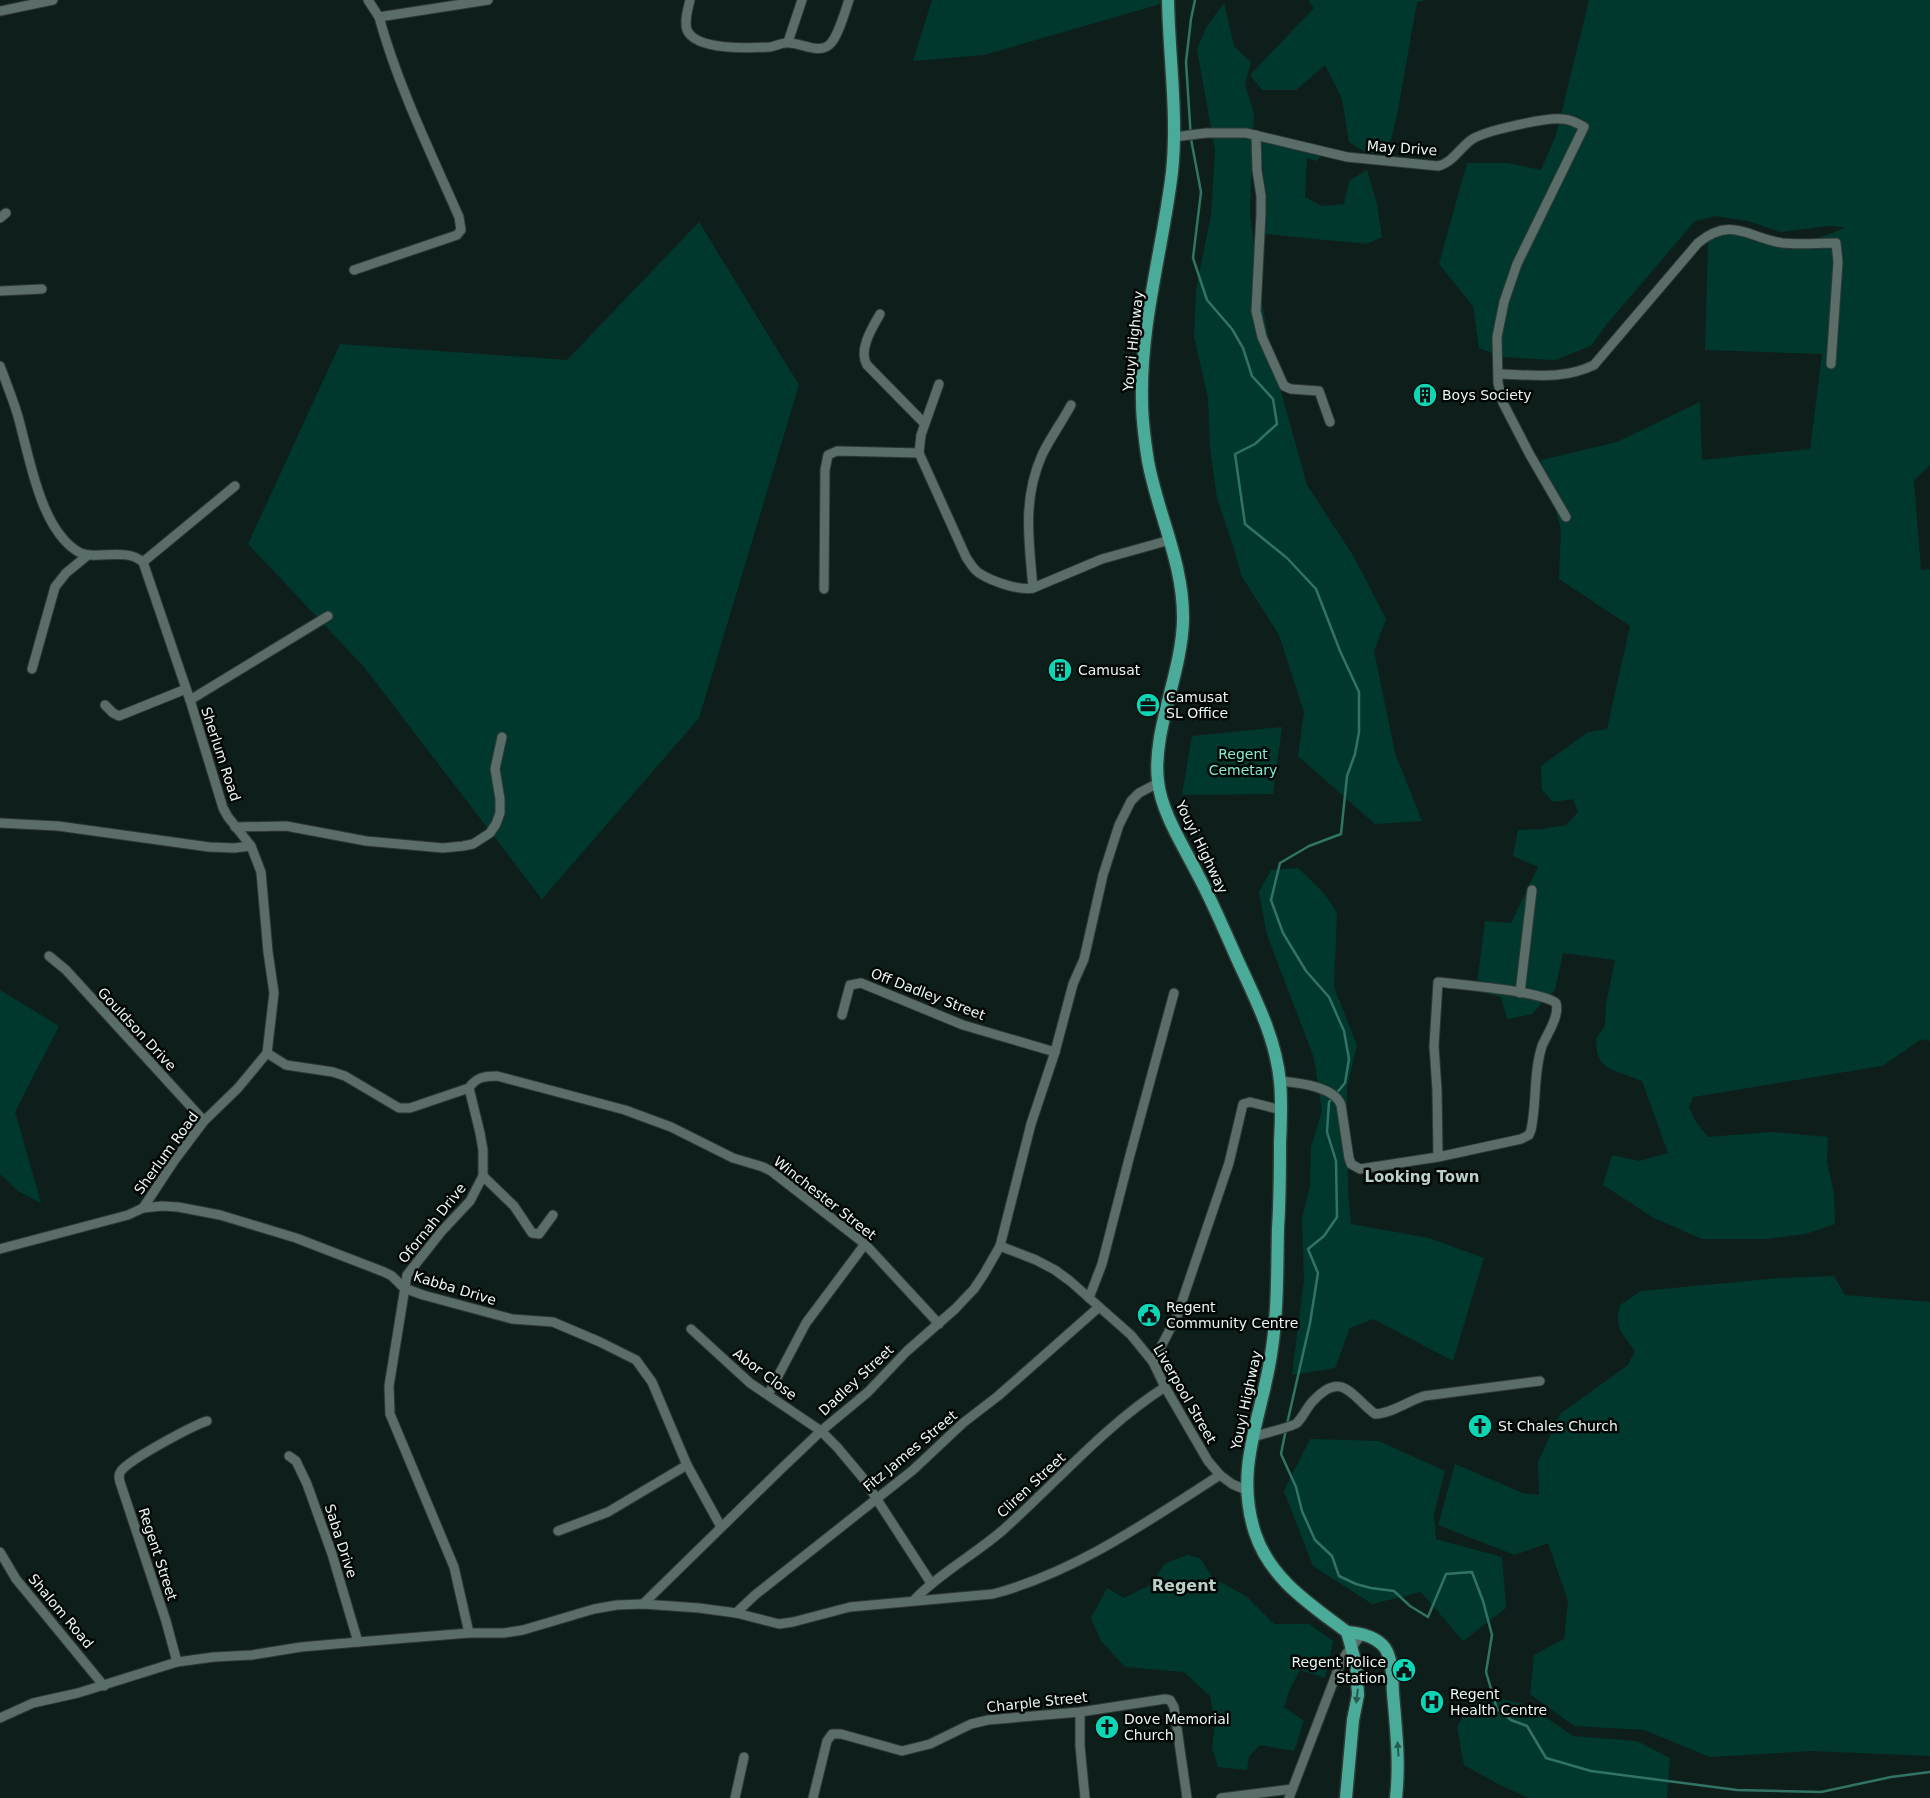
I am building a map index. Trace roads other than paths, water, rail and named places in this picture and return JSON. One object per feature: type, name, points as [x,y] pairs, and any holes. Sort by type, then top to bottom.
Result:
[{"type":"main road","name":"Youyi Highway","points":[[1168,0],[1180,136],[1171,176],[1146,336],[1142,402],[1148,462],[1178,568],[1182,593],[1183,620],[1181,645],[1158,756],[1158,783],[1167,814],[1206,891],[1261,1011],[1276,1057],[1280,1081],[1281,1110],[1275,1324],[1268,1374],[1246,1474],[1246,1490],[1255,1534],[1262,1552],[1274,1570],[1291,1589],[1347,1632]]},
{"type":"main road","points":[[1346,1798],[1352,1730],[1358,1695],[1358,1674],[1347,1632],[1371,1637],[1385,1648],[1390,1663],[1398,1753],[1396,1798]]},
{"type":"street","points":[[0,11],[53,0]]},
{"type":"street","points":[[354,270],[457,235],[461,230],[459,217],[405,94],[379,17],[368,0]]},
{"type":"street","points":[[379,17],[488,0]]},
{"type":"street","points":[[690,0],[686,19],[687,30],[694,38],[709,44],[726,48],[772,46],[788,42],[817,49],[828,47],[833,41],[850,0]]},
{"type":"street","points":[[788,42],[802,0]]},
{"type":"street","name":"May Drive","points":[[1180,136],[1206,133],[1246,133],[1347,157],[1438,166],[1451,160],[1472,139],[1499,130],[1556,119],[1570,120],[1584,127],[1530,236],[1508,287],[1500,316],[1498,337],[1499,374]]},
{"type":"street","points":[[1256,135],[1257,170],[1261,196],[1256,287],[1258,326],[1284,386],[1291,390],[1319,391],[1330,422]]},
{"type":"street","points":[[1566,517],[1530,455],[1503,403],[1499,388],[1499,374],[1564,375],[1580,372],[1594,364],[1698,243],[1710,234],[1723,230],[1741,231],[1779,242],[1799,245],[1836,243],[1838,262],[1831,364]]},
{"type":"street","points":[[0,291],[42,289]]},
{"type":"street","points":[[880,314],[864,351],[864,359],[867,365],[924,423]]},
{"type":"street","points":[[0,366],[16,412],[44,509],[69,546],[78,552],[88,555],[134,556],[143,562],[235,486]]},
{"type":"street","points":[[939,384],[920,435],[919,453],[966,557],[972,567],[980,574],[1018,589],[1033,588],[1102,559],[1170,540]]},
{"type":"street","points":[[1033,588],[1028,528],[1028,506],[1031,487],[1043,454],[1071,405]]},
{"type":"street","points":[[824,589],[826,470],[828,455],[838,451],[919,453]]},
{"type":"street","points":[[32,669],[55,587],[66,573],[88,555]]},
{"type":"street","name":"Sherlum Road","points":[[143,562],[224,808],[235,827],[251,846],[261,872],[268,952],[274,993],[267,1053],[238,1088],[204,1121],[143,1208]]},
{"type":"street","points":[[190,700],[328,616]]},
{"type":"street","points":[[105,705],[119,716],[186,689]]},
{"type":"street","points":[[235,827],[286,826],[366,841],[443,848],[473,844],[490,833],[500,813],[500,799],[495,769],[502,737]]},
{"type":"street","name":"Dadley Street","points":[[643,1604],[821,1431],[868,1392],[908,1350],[974,1289],[1000,1246],[1031,1124],[1055,1052],[1074,984],[1084,960],[1103,875],[1119,825],[1131,801],[1139,793],[1158,783]]},
{"type":"street","points":[[0,823],[58,826],[210,847],[234,848],[251,846]]},
{"type":"street","points":[[1520,993],[1532,890]]},
{"type":"street","name":"Gouldson Drive","points":[[49,956],[66,970],[204,1121]]},
{"type":"street","points":[[1280,1081],[1316,1087],[1337,1098],[1341,1105],[1349,1158],[1355,1168],[1372,1168],[1438,1157],[1520,1139],[1529,1135],[1533,1124],[1537,1067],[1542,1048],[1557,1012],[1556,1003],[1549,999],[1520,993],[1438,982],[1434,1046],[1438,1157]]},
{"type":"street","name":"Off Dadley Street","points":[[842,1015],[850,985],[861,983],[963,1025],[1055,1052]]},
{"type":"street","points":[[1090,1298],[1102,1264],[1174,993]]},
{"type":"street","points":[[267,1053],[286,1065],[332,1072],[345,1076],[399,1108],[410,1108],[469,1088]]},
{"type":"street","name":"Winchester Street","points":[[469,1088],[473,1082],[480,1078],[497,1076],[626,1110],[671,1127],[734,1158],[771,1171],[865,1244],[938,1324]]},
{"type":"street","name":"Ofornah Drive","points":[[469,1088],[480,1133],[483,1176],[470,1201],[410,1269],[404,1288],[389,1386],[390,1414],[454,1567],[469,1633]]},
{"type":"street","points":[[1153,1362],[1177,1316],[1230,1163],[1243,1104],[1250,1102],[1281,1110]]},
{"type":"street","points":[[483,1176],[514,1206],[532,1233],[539,1234],[553,1215]]},
{"type":"street","name":"Kabba Drive","points":[[0,1249],[119,1217],[143,1208],[178,1207],[220,1215],[296,1238],[384,1272],[392,1276],[404,1288],[439,1300],[519,1320],[553,1322],[636,1360],[652,1382],[687,1465],[722,1527]]},
{"type":"street","points":[[768,1394],[806,1323],[865,1244]]},
{"type":"street","name":"Liverpool Street","points":[[1000,1246],[1036,1260],[1054,1270],[1090,1298],[1131,1335],[1153,1362],[1165,1387],[1208,1461],[1220,1475],[1232,1484],[1246,1490]]},
{"type":"street","name":"Fitz James Street","points":[[736,1613],[755,1594],[875,1498],[914,1470],[963,1423],[998,1396],[1043,1354],[1100,1307]]},
{"type":"street","name":"Abor Close","points":[[691,1329],[731,1368],[821,1431],[851,1463],[931,1583]]},
{"type":"street","points":[[1253,1437],[1296,1424],[1322,1392],[1334,1386],[1343,1386],[1350,1390],[1375,1414],[1382,1414],[1424,1396],[1540,1382]]},
{"type":"street","name":"Cliren Street","points":[[914,1600],[931,1583],[994,1538],[1109,1429],[1165,1387]]},
{"type":"street","name":"Regent Street","points":[[177,1662],[166,1621],[119,1474],[133,1462],[188,1429],[207,1421]]},
{"type":"street","name":"Saba Drive","points":[[288,1456],[296,1460],[307,1484],[332,1554],[358,1642]]},
{"type":"street","points":[[558,1531],[608,1512],[687,1465]]},
{"type":"street","points":[[0,1718],[33,1702],[104,1686],[177,1662],[358,1642],[469,1633],[504,1634],[594,1609],[617,1605],[643,1604],[699,1608],[736,1613],[779,1624],[850,1607],[993,1594],[1072,1564],[1129,1533],[1220,1475]]},
{"type":"street","name":"Shalom Road","points":[[0,1552],[16,1579],[104,1686]]},
{"type":"street","points":[[1221,1798],[1291,1793],[1336,1675],[1352,1646],[1363,1634]]},
{"type":"street","name":"Charple Street","points":[[813,1798],[827,1741],[832,1734],[836,1733],[902,1751],[930,1744],[971,1724],[988,1720],[1080,1712],[1159,1699],[1170,1700],[1174,1707],[1187,1798]]},
{"type":"street","points":[[1080,1712],[1080,1746],[1086,1798]]},
{"type":"street","points":[[735,1798],[744,1757]]},
{"type":"waterway","points":[[1195,0],[1186,62],[1191,139],[1201,192],[1193,258],[1207,300],[1232,329],[1243,348],[1252,376],[1273,399],[1277,424],[1255,444],[1235,454],[1245,524],[1287,558],[1316,589],[1340,651],[1359,692],[1359,732],[1355,754],[1347,776],[1341,834],[1309,846],[1280,863],[1271,900],[1283,933],[1306,971],[1329,997],[1344,1031],[1349,1059],[1345,1083],[1329,1102],[1327,1132],[1336,1161],[1337,1217],[1324,1236],[1308,1249],[1318,1273],[1310,1323],[1287,1424]]},
{"type":"waterway","points":[[1286,1429],[1281,1454],[1296,1487],[1302,1511],[1315,1540],[1332,1556],[1339,1576],[1356,1584],[1394,1591],[1410,1606],[1428,1617],[1446,1574],[1472,1572],[1483,1601],[1492,1635],[1486,1672],[1497,1709],[1511,1720],[1527,1726],[1546,1758],[1591,1771],[1737,1790],[1821,1792],[1891,1777],[1930,1772]]},
{"type":"place","name":"Boys Society","points":[[1425,395]]},
{"type":"place","name":"Camusat","points":[[1060,670]]},
{"type":"place","name":"Camusat SL Office","points":[[1148,705]]},
{"type":"place","name":"Regent Community Centre","points":[[1149,1315]]},
{"type":"place","name":"St Chales Church","points":[[1480,1426]]},
{"type":"place","name":"Regent Police Station","points":[[1404,1670]]},
{"type":"place","name":"Regent Health Centre","points":[[1432,1702]]},
{"type":"place","name":"Dove Memorial Church","points":[[1107,1727]]},
{"type":"district","name":"Looking Town","points":[[1422,1177]]},
{"type":"district","name":"Regent","points":[[1184,1585]]},
{"type":"park label","name":"Regent Cemetary","points":[[1243,762]]}]
